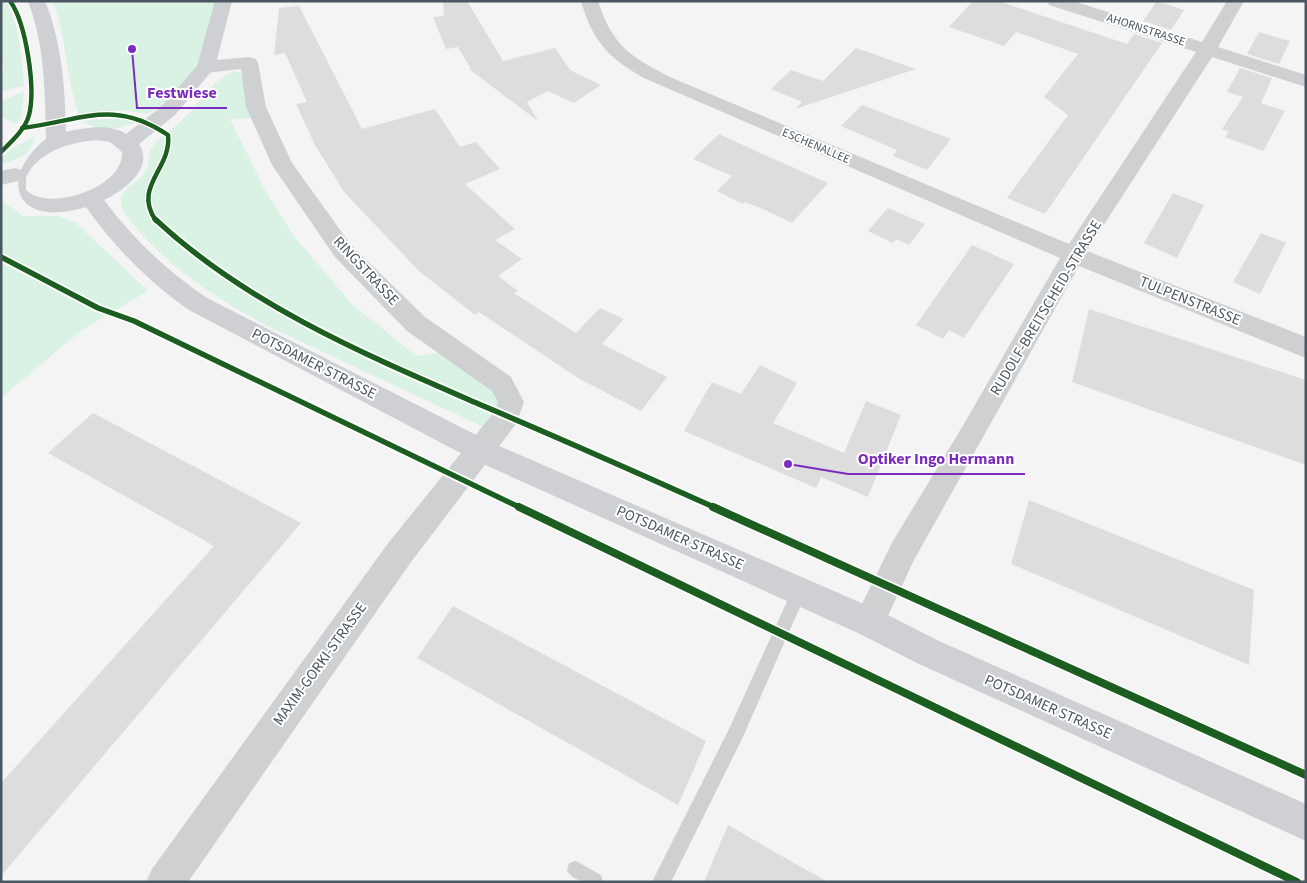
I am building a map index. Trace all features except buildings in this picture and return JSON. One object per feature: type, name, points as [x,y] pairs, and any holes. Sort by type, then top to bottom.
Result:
[{"type":"main road","points":[[36,1],[44,22],[50,49],[56,142]]},
{"type":"main road","points":[[128,142],[168,112],[206,67],[224,1]]},
{"type":"main road","points":[[97,134],[115,136],[128,142],[134,157],[129,170],[118,182],[90,198],[56,206],[27,202],[16,194],[8,176],[30,157],[56,142],[77,136],[97,134]]},
{"type":"main road","name":"POTSDAMER STRASSE","points":[[90,198],[103,216],[150,269],[173,288],[198,304],[480,450],[869,622],[928,652],[1306,823]]},
{"type":"street","name":"ESCHENALLEE","points":[[589,1],[597,27],[613,50],[637,67],[666,82],[1074,255]]},
{"type":"street","name":"AHORNSTRASSE","points":[[1055,1],[1306,81]]},
{"type":"street","name":"RUDOLF-BREITSCHEID-STRASSE","points":[[869,622],[884,584],[906,544],[970,437],[1074,255],[1208,50],[1236,1]]},
{"type":"street","name":"RINGSTRASSE","points":[[206,67],[249,63],[256,107],[282,165],[343,251],[416,324],[502,384],[511,402],[509,409],[506,416],[480,450]]},
{"type":"street","name":"TULPENSTRASSE","points":[[1074,255],[1306,348]]},
{"type":"street","name":"MAXIM-GORKI-STRASSE","points":[[165,882],[400,552],[480,450]]},
{"type":"lane","points":[[661,882],[736,733],[799,591]]},
{"type":"lane","points":[[576,870],[594,882]]},
{"type":"green space","points":[[1,1],[6,1],[15,21],[20,42],[24,86],[1,91],[1,72],[4,71],[1,49]]},
{"type":"green space","points":[[53,1],[217,1],[195,72],[162,106],[148,114],[122,110],[79,114],[71,86],[58,15]]},
{"type":"green space","points":[[233,71],[241,73],[245,79],[254,118],[230,119],[265,190],[293,235],[352,304],[417,356],[442,352],[497,390],[503,403],[489,425],[481,426],[245,314],[212,294],[182,272],[153,246],[127,216],[122,208],[122,195],[144,174],[153,145],[176,126],[217,82]]},
{"type":"green space","points":[[24,91],[21,118],[17,124],[1,117],[1,102]]},
{"type":"green space","points":[[118,118],[136,122],[123,127],[109,129],[89,125],[83,121]]},
{"type":"green space","points":[[34,137],[33,143],[23,156],[1,164],[1,158],[14,147]]},
{"type":"green space","points":[[1,200],[23,216],[58,216],[75,222],[148,291],[83,329],[1,398]]},
{"type":"cycle path","points":[[1,152],[24,125],[29,115],[30,106],[30,80],[21,24],[10,1]]},
{"type":"cycle path","points":[[22,128],[96,115],[114,114],[132,116],[150,123],[168,135],[169,143],[159,170],[147,192],[148,208],[155,220],[219,271],[283,311],[356,351],[612,461],[1306,775]]},
{"type":"cycle path","points":[[1,257],[98,308],[134,321],[1297,882]]},
{"type":"place","name":"Festwiese","points":[[132,49]]},
{"type":"place","name":"Optiker Ingo Hermann","points":[[788,464]]}]
